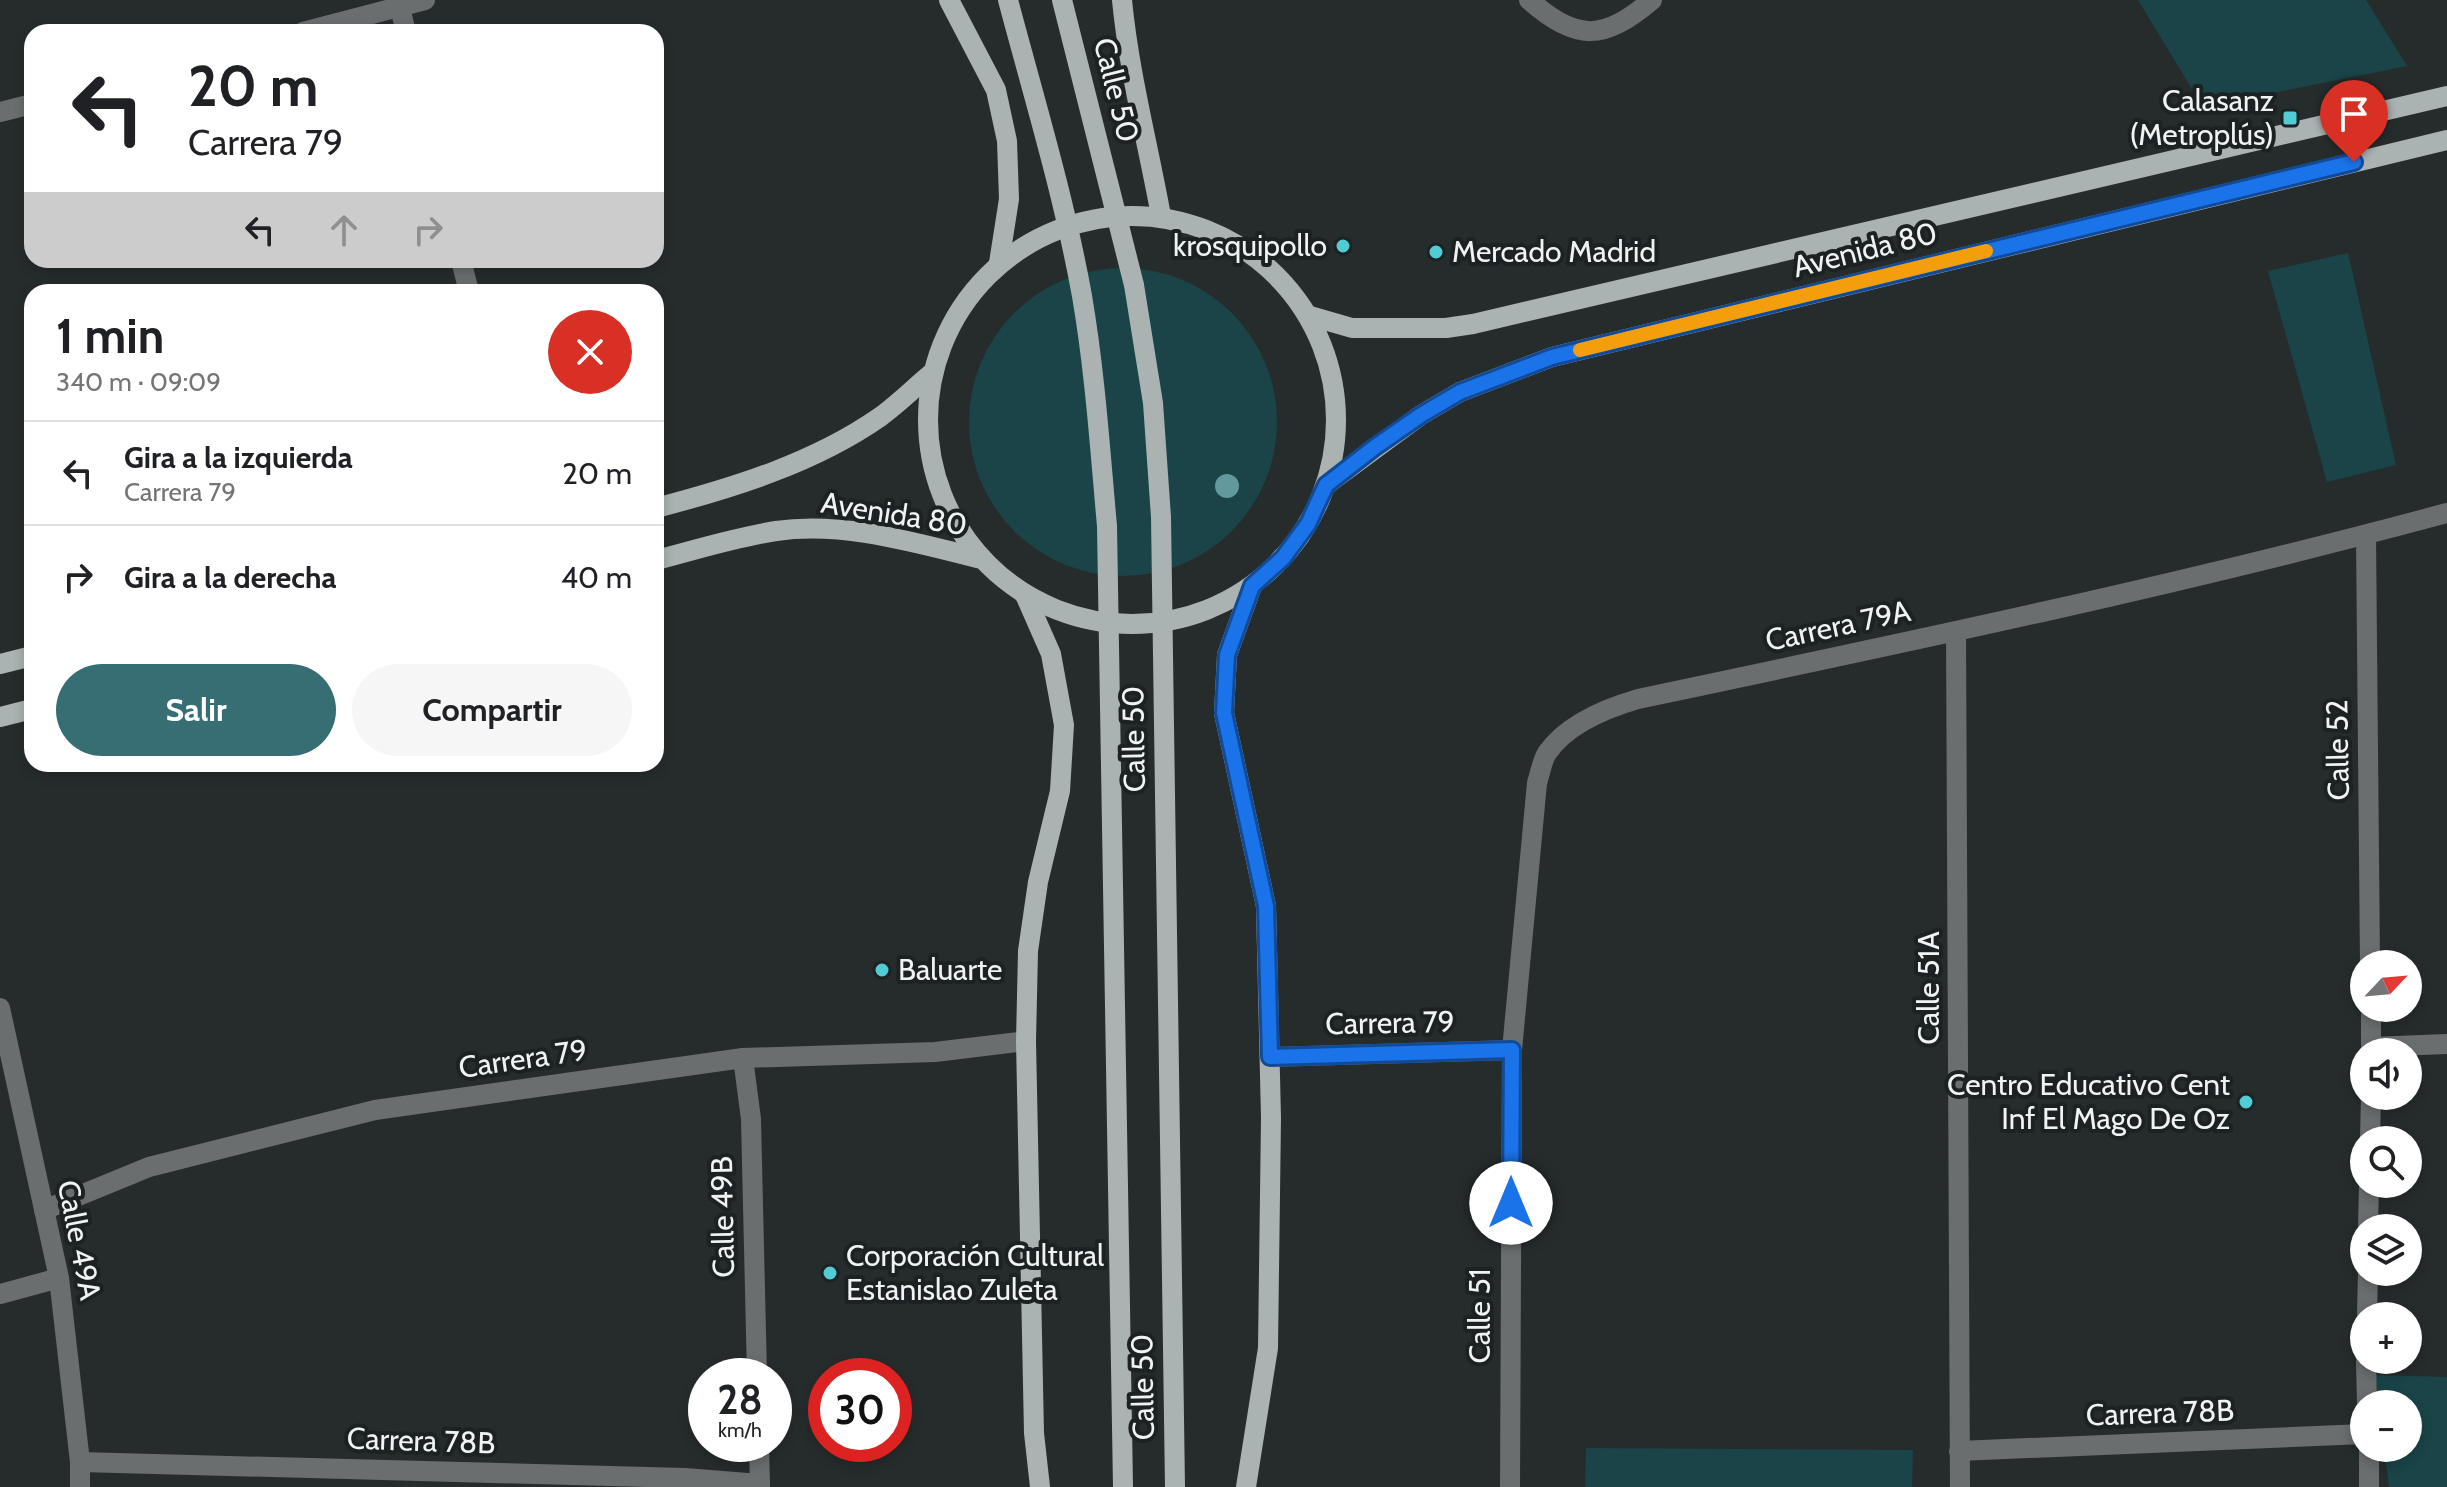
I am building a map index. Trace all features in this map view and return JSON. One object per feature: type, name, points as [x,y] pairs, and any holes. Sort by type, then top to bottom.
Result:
[{"type":"main road","points":[[949,0],[996,90],[1007,141],[1009,199],[999,263]]},
{"type":"main road","name":"Calle 50","points":[[1008,0],[1082,295],[1107,526],[1123,1487]]},
{"type":"main road","name":"Calle 50","points":[[1062,0],[1134,285],[1153,403],[1161,517],[1175,1487]]},
{"type":"main road","points":[[1122,0],[1126,46],[1145,126],[1161,216]]},
{"type":"main road","name":"Avenida 80","points":[[1307,315],[1352,328],[1433,329],[1473,324],[2447,96]]},
{"type":"main road","name":"Avenida 80","points":[[1326,485],[1421,415],[1460,392],[1552,357],[2447,140]]},
{"type":"main road","points":[[1103,216],[1161,216],[1205,228],[1245,249],[1280,279],[1307,315],[1330,369],[1336,427],[1326,485],[1308,524],[1283,558],[1252,586],[1205,611],[1179,619],[1140,625],[1100,622],[1061,612],[1025,595],[982,559],[953,518],[934,472],[928,422],[932,373],[947,331],[961,307],[999,263],[1047,232],[1103,216]]},
{"type":"main road","name":"Avenida 80","points":[[664,506],[707,495],[791,465],[834,444],[880,417],[932,373]]},
{"type":"main road","name":"Avenida 80","points":[[664,558],[776,531],[825,529],[892,538],[982,559]]},
{"type":"main road","points":[[1246,1487],[1268,1348],[1270,1057],[1266,906],[1224,713],[1227,655],[1252,586]]},
{"type":"main road","points":[[1025,595],[1051,654],[1064,725],[1060,791],[1038,882],[1028,951],[1026,1041],[1034,1433],[1040,1487]]},
{"type":"main road","points":[[0,664],[24,658]]},
{"type":"main road","points":[[0,717],[24,711]]},
{"type":"street","points":[[329,24],[399,3],[425,0]]},
{"type":"street","points":[[1529,0],[1564,24],[1596,32],[1614,28],[1652,0]]},
{"type":"street","points":[[399,3],[404,24]]},
{"type":"street","points":[[0,112],[24,106]]},
{"type":"street","name":"Carrera 79A","points":[[1512,1050],[1537,783],[1547,753],[1575,728],[1604,709],[1638,699],[1956,632],[2447,513]]},
{"type":"street","name":"Calle 52","points":[[2366,535],[2370,950]]},
{"type":"street","name":"Calle 51A","points":[[1956,632],[1960,1487]]},
{"type":"street","name":"Calle 49A","points":[[0,1008],[59,1278],[80,1462],[80,1487]]},
{"type":"street","name":"Carrera 79","points":[[44,1210],[149,1167],[375,1110],[743,1058],[935,1052],[1026,1041]]},
{"type":"street","points":[[2422,1046],[2447,1044]]},
{"type":"street","name":"Carrera 79","points":[[1270,1057],[1512,1050]]},
{"type":"street","name":"Calle 51","points":[[1510,1487],[1512,1050]]},
{"type":"street","name":"Calle 49B","points":[[743,1058],[751,1119],[757,1358]]},
{"type":"street","points":[[0,1294],[59,1278]]},
{"type":"street","name":"Carrera 78B","points":[[1959,1451],[2350,1435]]},
{"type":"street","name":"Carrera 78B","points":[[80,1462],[685,1478],[760,1485]]},
{"type":"street","points":[[759,1462],[760,1485]]},
{"type":"street","points":[[2369,1462],[2369,1487]]},
{"type":"shaded area","points":[[2138,0],[2366,0],[2407,66],[2203,107]]},
{"type":"shaded area","points":[[2348,253],[2396,465],[2327,482],[2268,271]]},
{"type":"shaded area","points":[[1123,268],[1153,271],[1182,280],[1208,294],[1232,313],[1251,337],[1265,363],[1274,392],[1277,422],[1274,452],[1265,481],[1251,507],[1232,531],[1208,550],[1182,564],[1153,573],[1123,576],[1093,573],[1064,564],[1038,550],[1014,531],[995,507],[981,481],[972,452],[969,422],[972,392],[981,363],[995,337],[1014,313],[1038,294],[1064,280],[1093,271]]},
{"type":"shaded area","points":[[2375,1375],[2447,1377],[2447,1487],[2389,1487],[2386,1462],[2422,1462],[2422,1390],[2377,1390]]},
{"type":"shaded area","points":[[1586,1448],[1913,1450],[1912,1487],[1585,1487]]},
{"type":"slow traffic","points":[[1580,350],[1986,251]]},
{"type":"place","name":"Calasanz (Metroplús)","points":[[2290,118]]},
{"type":"place","name":"krosquipollo","points":[[1343,246]]},
{"type":"place","name":"Mercado Madrid","points":[[1436,252]]},
{"type":"place","name":"Baluarte","points":[[882,970]]},
{"type":"place","name":"Centro Educativo Cent Inf El Mago De Oz","points":[[2246,1102]]},
{"type":"place","name":"Corporación Cultural Estanislao Zuleta","points":[[830,1273]]},
{"type":"route","points":[[1511,1203],[1512,1050],[1270,1057],[1266,906],[1224,713],[1227,655],[1252,586],[1283,558],[1308,524],[1326,485],[1421,415],[1460,392],[1552,357],[2354,162]]}]
